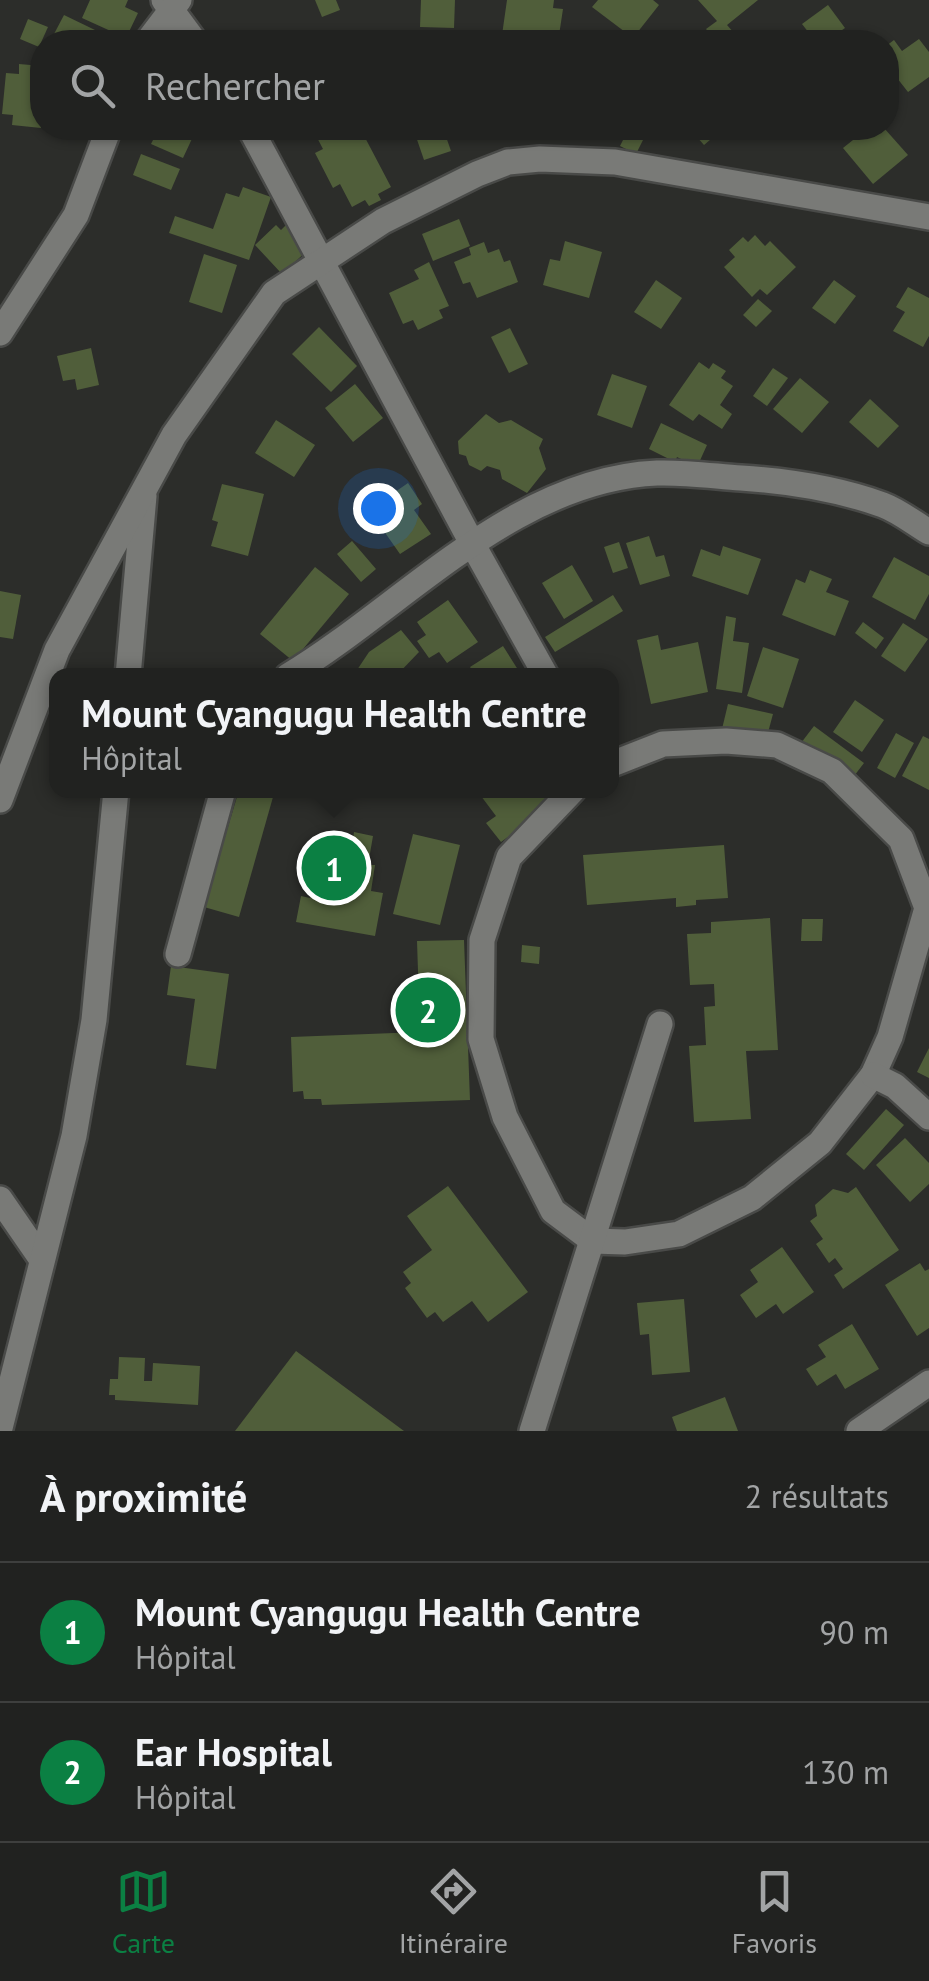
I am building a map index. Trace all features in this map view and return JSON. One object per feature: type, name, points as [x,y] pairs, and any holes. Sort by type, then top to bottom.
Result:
[{"type":"street","points":[[154,30],[171,2],[188,30]]},
{"type":"street","points":[[0,334],[76,215],[104,140]]},
{"type":"street","points":[[257,140],[542,668]]},
{"type":"street","points":[[51,668],[174,435],[259,311],[274,293],[383,221],[477,174],[508,162],[540,159],[615,162],[929,217]]},
{"type":"street","points":[[301,668],[531,506],[603,481],[657,473],[778,481],[885,506],[929,532]]},
{"type":"street","points":[[129,668],[145,486]]},
{"type":"street","points":[[0,800],[49,673]]},
{"type":"street","points":[[564,798],[509,857],[482,940],[482,1039],[506,1117],[553,1211],[593,1241],[625,1242],[679,1234],[752,1198],[820,1143],[873,1075],[890,1037],[928,908],[901,838],[832,772],[777,745],[726,741],[663,744],[619,761]]},
{"type":"street","points":[[0,1428],[74,1136],[94,1020],[115,798]]},
{"type":"street","points":[[178,954],[221,798]]},
{"type":"street","points":[[532,1431],[660,1024]]},
{"type":"street","points":[[873,1075],[895,1086],[929,1116]]},
{"type":"street","points":[[0,1200],[42,1260]]},
{"type":"street","points":[[859,1431],[929,1383]]},
{"type":"building","points":[[90,0],[128,0],[125,7],[138,13],[130,30],[108,30],[82,18]]},
{"type":"building","points":[[315,0],[336,0],[340,10],[322,17]]},
{"type":"building","points":[[421,0],[455,0],[454,28],[420,27]]},
{"type":"building","points":[[507,0],[554,0],[553,8],[563,9],[560,30],[503,30]]},
{"type":"building","points":[[598,0],[653,0],[659,5],[639,30],[622,30],[592,7]]},
{"type":"building","points":[[698,0],[758,0],[727,25],[731,30],[706,29],[717,21]]},
{"type":"building","points":[[828,5],[845,28],[807,30],[802,24]]},
{"type":"building","points":[[64,15],[95,30],[56,30]]},
{"type":"building","points":[[28,19],[48,27],[30,30],[30,43],[20,39]]},
{"type":"building","points":[[919,39],[929,52],[929,77],[908,92],[899,81],[899,47],[902,51]]},
{"type":"building","points":[[19,64],[30,65],[30,127],[12,125],[13,115],[2,114],[6,73],[19,74]]},
{"type":"building","points":[[153,140],[191,140],[183,158],[151,144]]},
{"type":"building","points":[[318,140],[366,140],[391,187],[378,194],[381,200],[369,206],[365,200],[352,207],[340,184],[333,188],[315,153],[323,149]]},
{"type":"building","points":[[417,140],[447,140],[451,151],[424,160]]},
{"type":"building","points":[[623,140],[643,140],[636,154],[620,146]]},
{"type":"building","points":[[853,140],[895,140],[908,155],[873,184],[843,148]]},
{"type":"building","points":[[141,154],[180,169],[171,190],[133,175]]},
{"type":"building","points":[[243,187],[271,197],[249,260],[169,233],[175,216],[213,229],[226,193],[239,197]]},
{"type":"building","points":[[459,219],[470,246],[433,261],[422,234]]},
{"type":"building","points":[[287,224],[310,248],[282,274],[255,245],[276,225],[281,230]]},
{"type":"building","points":[[755,235],[765,246],[770,241],[796,267],[767,295],[760,289],[752,297],[724,267],[735,257],[729,250],[743,237],[748,242]]},
{"type":"building","points":[[565,241],[602,252],[589,298],[543,285],[550,259],[560,261]]},
{"type":"building","points":[[484,242],[488,253],[499,249],[504,262],[510,260],[518,282],[477,298],[470,282],[463,284],[454,262],[471,255],[469,248]]},
{"type":"building","points":[[204,254],[237,265],[222,313],[189,302]]},
{"type":"building","points":[[429,262],[449,306],[439,310],[443,318],[418,330],[413,320],[403,324],[389,293],[419,279],[414,270]]},
{"type":"building","points":[[656,280],[682,298],[661,329],[634,312]]},
{"type":"building","points":[[834,280],[856,296],[835,324],[812,308]]},
{"type":"building","points":[[908,287],[929,298],[929,336],[923,347],[893,331],[905,312],[896,307]]},
{"type":"building","points":[[758,299],[772,311],[756,327],[743,315]]},
{"type":"building","points":[[319,327],[357,366],[331,392],[292,354]]},
{"type":"building","points":[[510,328],[528,364],[509,373],[491,337]]},
{"type":"building","points":[[91,348],[99,385],[77,390],[75,379],[63,381],[57,356]]},
{"type":"building","points":[[699,362],[709,369],[713,363],[726,371],[721,378],[733,386],[720,405],[732,414],[722,429],[699,414],[693,421],[669,405]]},
{"type":"building","points":[[773,368],[788,378],[767,406],[753,396]]},
{"type":"building","points":[[612,374],[647,386],[632,428],[597,415]]},
{"type":"building","points":[[800,378],[829,402],[802,433],[773,409]]},
{"type":"building","points":[[355,384],[383,418],[353,442],[325,408]]},
{"type":"building","points":[[870,399],[899,426],[878,448],[849,422]]},
{"type":"building","points":[[486,414],[499,423],[511,420],[543,439],[539,448],[546,469],[527,493],[502,479],[500,470],[487,466],[481,471],[459,454],[458,441]]},
{"type":"building","points":[[276,420],[315,445],[294,477],[255,453]]},
{"type":"building","points":[[661,423],[707,445],[697,467],[677,457],[675,462],[649,449]]},
{"type":"building","points":[[408,483],[422,504],[414,510],[431,534],[400,554],[369,510]]},
{"type":"building","points":[[222,484],[264,494],[248,556],[211,546],[218,522],[212,520]]},
{"type":"building","points":[[649,536],[656,557],[664,555],[670,576],[640,585],[626,543]]},
{"type":"building","points":[[352,541],[376,569],[361,582],[337,554]]},
{"type":"building","points":[[619,542],[628,568],[613,573],[604,547]]},
{"type":"building","points":[[723,546],[761,559],[748,595],[692,576],[701,549],[720,556]]},
{"type":"building","points":[[894,557],[929,576],[929,594],[915,620],[872,597]]},
{"type":"building","points":[[572,565],[593,601],[564,619],[542,583]]},
{"type":"building","points":[[315,567],[349,594],[293,661],[260,634]]},
{"type":"building","points":[[810,570],[832,579],[826,592],[849,601],[835,636],[782,615],[796,579],[805,583]]},
{"type":"building","points":[[0,591],[21,595],[13,639],[0,637]]},
{"type":"building","points":[[613,595],[623,611],[555,652],[545,637]]},
{"type":"building","points":[[448,600],[478,642],[447,663],[439,652],[429,658],[417,641],[426,635],[417,622]]},
{"type":"building","points":[[726,616],[736,618],[733,641],[749,643],[742,693],[716,689]]},
{"type":"building","points":[[863,622],[884,638],[876,649],[855,633]]},
{"type":"building","points":[[903,623],[928,639],[905,672],[881,656]]},
{"type":"building","points":[[401,630],[419,652],[404,668],[358,668],[369,652]]},
{"type":"building","points":[[658,635],[661,650],[698,642],[708,692],[651,704],[637,640]]},
{"type":"building","points":[[503,646],[517,668],[471,668]]},
{"type":"building","points":[[763,647],[799,659],[783,708],[747,696]]},
{"type":"building","points":[[855,700],[884,720],[862,752],[833,732]]},
{"type":"building","points":[[728,704],[773,714],[766,740],[722,729]]},
{"type":"building","points":[[814,726],[864,763],[851,780],[801,743]]},
{"type":"building","points":[[896,733],[914,743],[895,778],[877,768]]},
{"type":"building","points":[[923,736],[929,739],[929,790],[902,776]]},
{"type":"building","points":[[237,798],[273,798],[239,917],[204,907]]},
{"type":"building","points":[[482,798],[547,798],[552,805],[501,842],[486,823],[496,816]]},
{"type":"building","points":[[354,832],[373,836],[368,865],[375,865],[371,891],[383,893],[375,936],[296,922],[301,896],[310,898],[317,859],[349,864]]},
{"type":"building","points":[[413,834],[460,845],[440,925],[393,914]]},
{"type":"building","points":[[724,845],[728,898],[696,900],[696,905],[676,907],[676,898],[587,905],[583,855]]},
{"type":"building","points":[[770,918],[778,1050],[746,1051],[751,1119],[694,1122],[689,1046],[706,1045],[704,1007],[715,1006],[714,984],[690,985],[687,934],[711,933],[711,922]]},
{"type":"building","points":[[802,919],[823,919],[822,941],[801,941]]},
{"type":"building","points":[[464,940],[470,1100],[322,1105],[321,1099],[304,1099],[303,1091],[293,1092],[291,1037],[420,1032],[417,941]]},
{"type":"building","points":[[522,945],[540,947],[539,964],[521,962]]},
{"type":"building","points":[[171,966],[229,974],[216,1069],[186,1065],[195,999],[167,995]]},
{"type":"building","points":[[929,1048],[929,1078],[917,1072]]},
{"type":"building","points":[[886,1109],[904,1125],[864,1170],[846,1154]]},
{"type":"building","points":[[905,1138],[929,1163],[929,1184],[910,1202],[876,1165]]},
{"type":"building","points":[[448,1186],[528,1292],[488,1322],[472,1301],[443,1322],[435,1312],[427,1318],[405,1288],[411,1283],[403,1272],[432,1250],[407,1216]]},
{"type":"building","points":[[856,1187],[899,1250],[843,1289],[834,1275],[843,1269],[835,1258],[829,1263],[816,1244],[823,1239],[810,1221],[817,1216],[815,1205],[833,1189],[848,1193]]},
{"type":"building","points":[[782,1247],[814,1292],[783,1314],[776,1304],[756,1318],[740,1295],[758,1282],[750,1270]]},
{"type":"building","points":[[920,1263],[925,1271],[929,1269],[929,1328],[917,1336],[885,1285]]},
{"type":"building","points":[[684,1299],[690,1372],[652,1375],[649,1334],[640,1335],[637,1303]]},
{"type":"building","points":[[852,1324],[879,1369],[845,1389],[836,1374],[817,1386],[806,1369],[826,1357],[818,1345]]},
{"type":"building","points":[[296,1351],[404,1431],[235,1431]]},
{"type":"building","points":[[119,1357],[145,1358],[144,1381],[152,1381],[153,1363],[200,1366],[198,1405],[115,1400],[115,1395],[109,1395],[110,1379],[118,1379]]},
{"type":"building","points":[[725,1397],[738,1431],[677,1431],[672,1417]]},
{"type":"place","name":"Mount Cyangugu Health Centre","points":[[334,868]]},
{"type":"place","name":"Ear Hospital","points":[[428,1010]]}]
